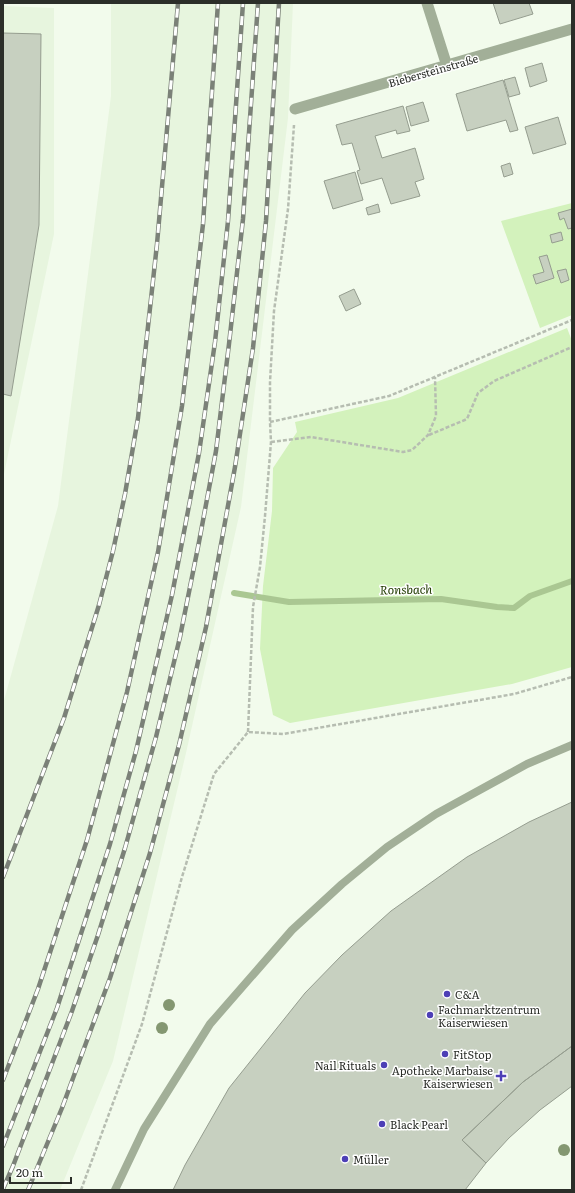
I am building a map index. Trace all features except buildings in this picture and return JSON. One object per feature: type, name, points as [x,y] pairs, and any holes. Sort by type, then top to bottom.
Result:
[{"type":"street","points":[[427,3],[447,66]]},
{"type":"street","name":"Biebersteinstraße","points":[[295,109],[572,30]]},
{"type":"lane","points":[[115,1190],[144,1128],[210,1024],[292,930],[342,884],[381,852],[436,814],[527,764],[572,745]]},
{"type":"path","points":[[81,1190],[142,1024],[182,877],[214,774],[248,732],[253,607],[260,567],[271,442],[270,382],[274,311],[288,209],[295,109]]},
{"type":"path","points":[[270,422],[389,396],[572,320]]},
{"type":"path","points":[[271,442],[310,437],[403,452],[412,450],[428,435],[467,418],[478,392],[494,381],[572,347]]},
{"type":"path","points":[[428,435],[436,416],[435,377]]},
{"type":"path","points":[[248,732],[283,734],[514,694],[572,677]]},
{"type":"shaded area","points":[[111,3],[293,3],[288,118],[241,507],[186,753],[113,1061],[60,1190],[3,1190],[3,704],[58,506],[111,96]]},
{"type":"shaded area","points":[[3,6],[54,8],[54,234],[3,479]]},
{"type":"green space","points":[[572,203],[572,315],[540,328],[501,221]]},
{"type":"green space","points":[[567,328],[572,341],[572,667],[512,684],[290,723],[273,715],[260,649],[263,586],[272,511],[273,468],[297,432],[295,422],[398,398]]},
{"type":"waterway","name":"Ronsbach","points":[[234,593],[289,602],[441,599],[514,608],[530,596],[572,581]]},
{"type":"railway","points":[[3,877],[64,718],[99,605],[113,551],[125,494],[138,418],[157,244],[178,3]]},
{"type":"railway","points":[[3,1080],[38,989],[87,840],[127,692],[158,552],[182,406],[203,224],[218,3]]},
{"type":"railway","points":[[3,1146],[57,1008],[110,844],[136,751],[172,595],[199,453],[215,342],[228,221],[243,3]]},
{"type":"railway","points":[[3,1189],[72,1011],[98,935],[125,848],[156,737],[180,637],[216,451],[243,219],[258,3]]},
{"type":"railway","points":[[28,1190],[62,1108],[110,978],[150,853],[179,745],[206,627],[235,467],[253,348],[266,221],[279,3]]},
{"type":"place","name":"C&A","points":[[447,994]]},
{"type":"place","name":"Fachmarktzentrum Kaiserwiesen","points":[[430,1015]]},
{"type":"place","name":"FitStop","points":[[445,1054]]},
{"type":"place","name":"Nail Rituals","points":[[384,1065]]},
{"type":"place","name":"Apotheke Marbaise Kaiserwiesen","points":[[501,1076]]},
{"type":"place","name":"Black Pearl","points":[[382,1124]]},
{"type":"place","name":"Müller","points":[[345,1159]]}]
